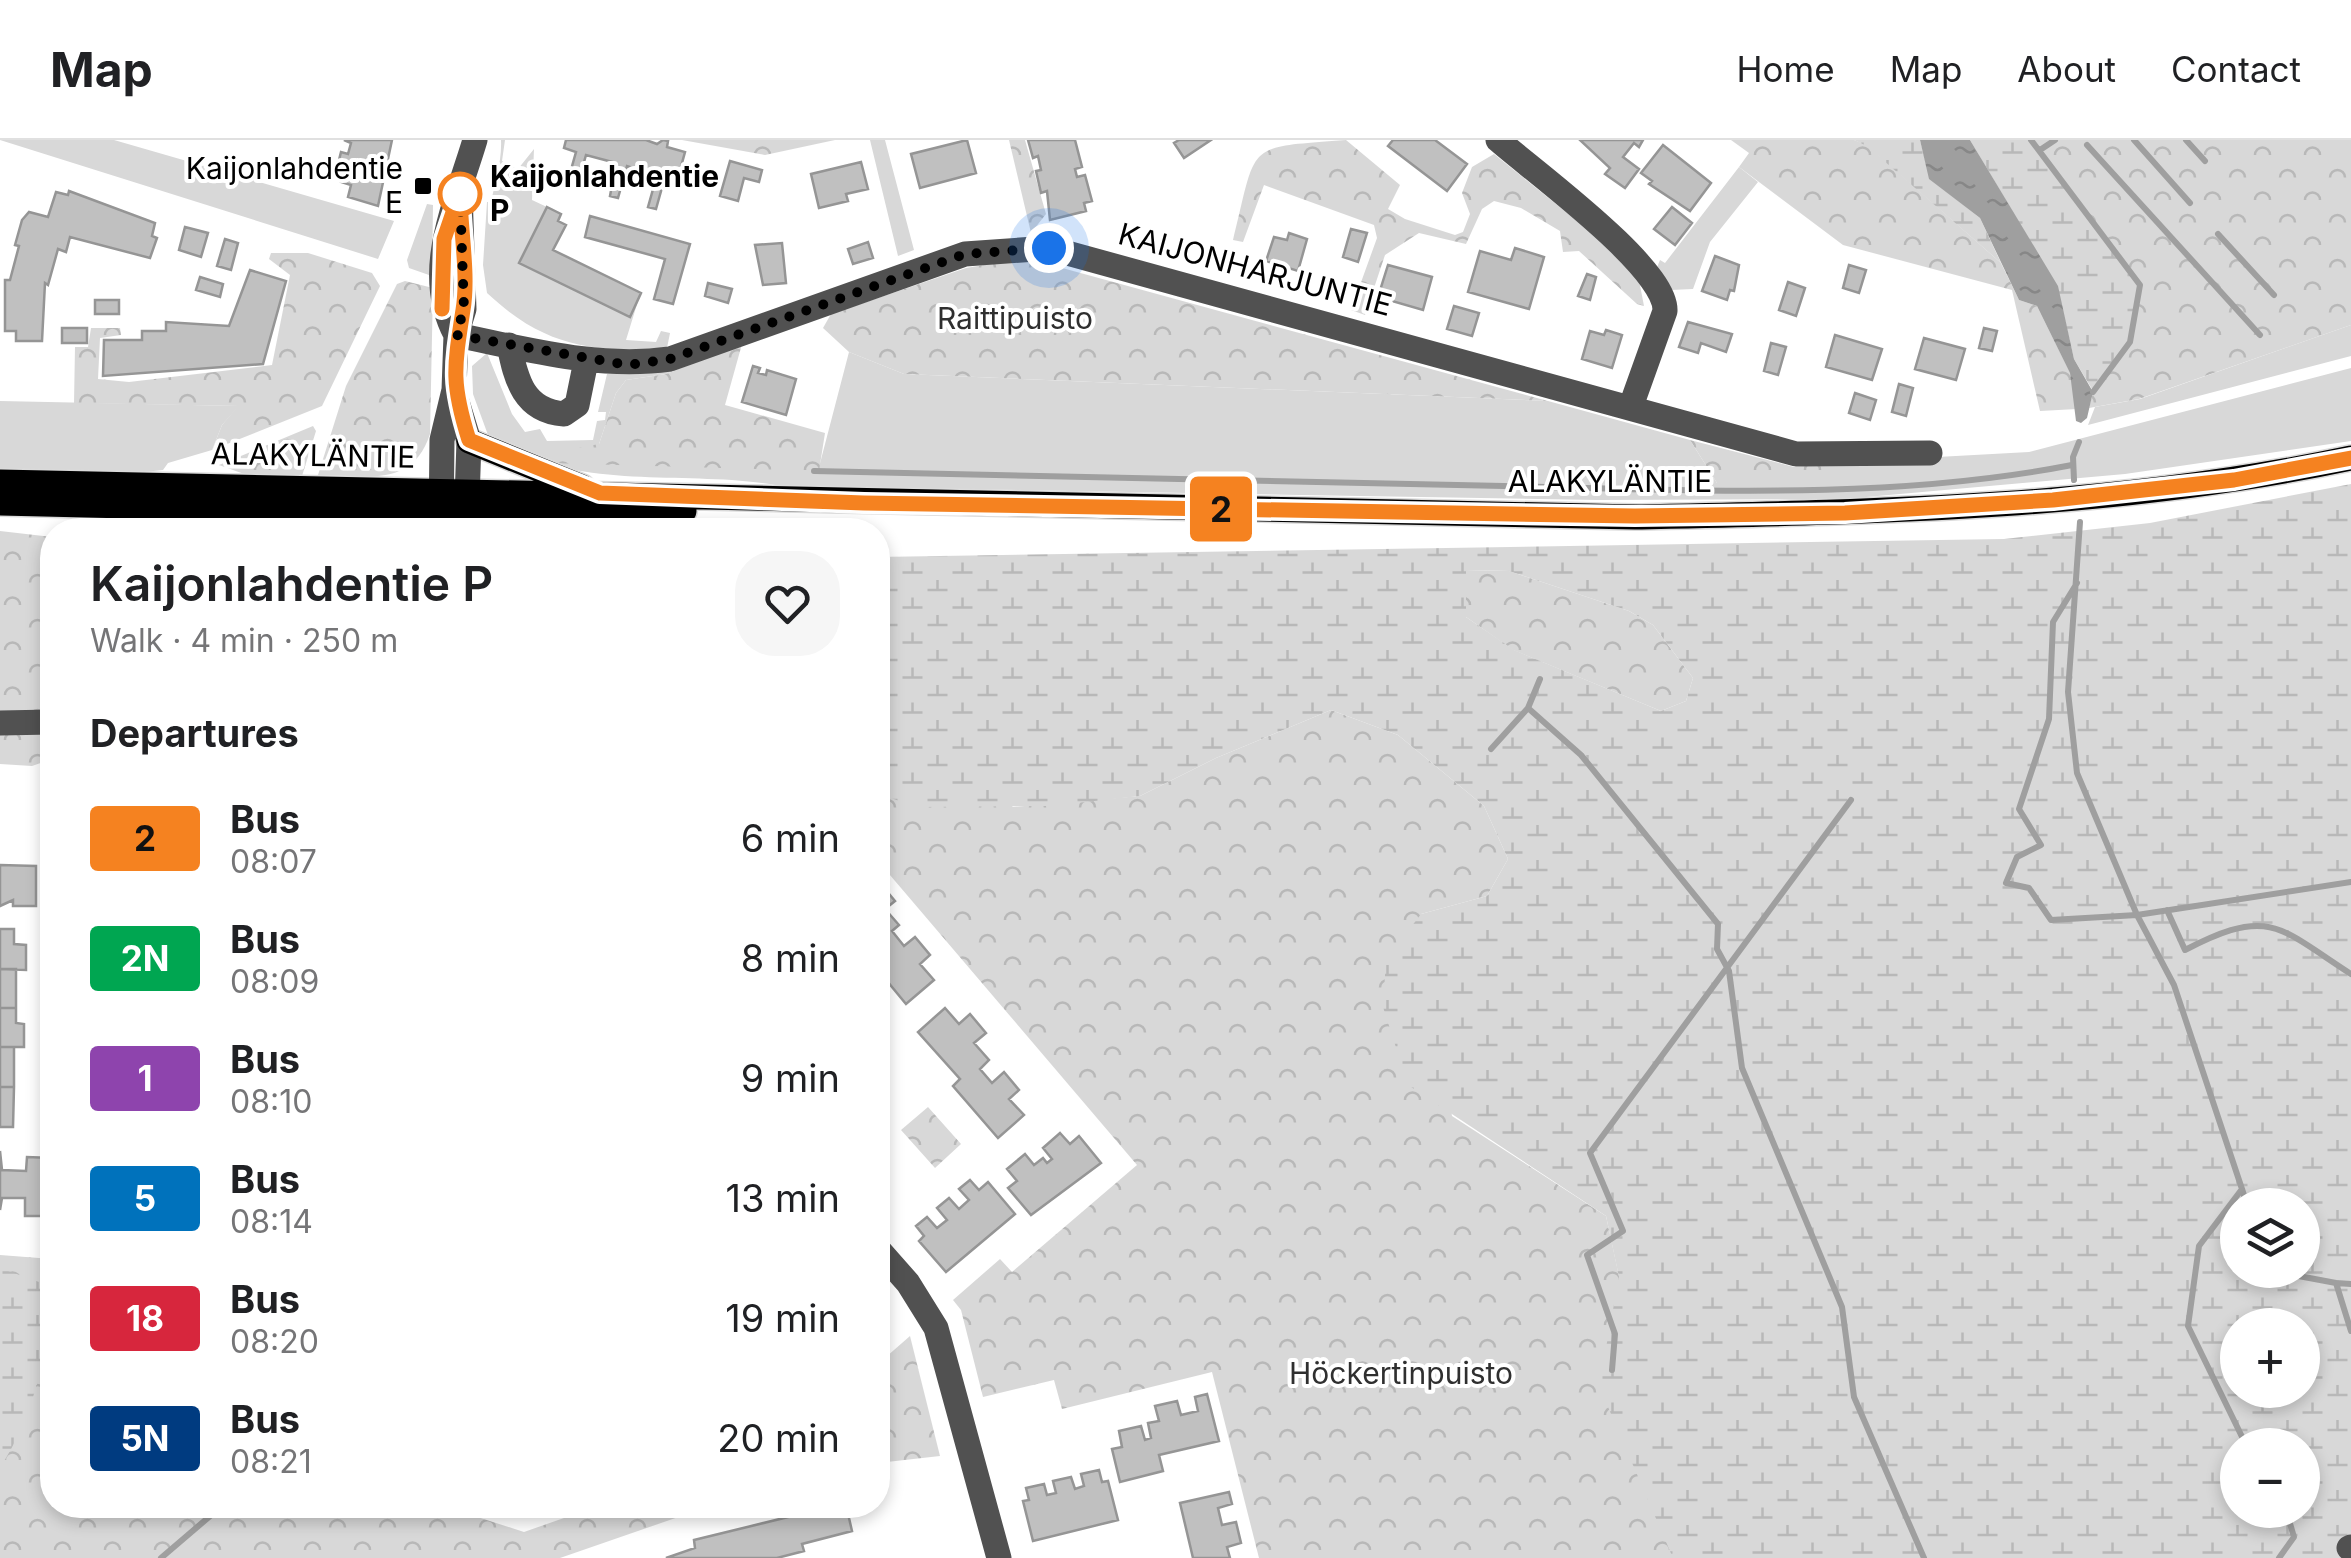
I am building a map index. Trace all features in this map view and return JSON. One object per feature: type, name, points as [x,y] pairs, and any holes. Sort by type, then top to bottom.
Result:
[{"type":"main road","points":[[469,440],[600,493]]},
{"type":"main road","name":"ALAKYLÄNTIE","points":[[0,482],[454,512],[600,493],[864,503],[1635,516],[1845,513],[2053,500],[2234,480],[2351,458]]},
{"type":"main road","name":"ALAKYLÄNTIE","points":[[0,503],[454,512],[864,503]]},
{"type":"street","points":[[454,512],[442,440],[454,390],[456,335],[442,309],[440,282],[444,239],[475,140]]},
{"type":"street","points":[[1498,140],[1596,223],[1658,283],[1665,297],[1665,311],[1631,406]]},
{"type":"street","name":"KAIJONHARJUNTIE","points":[[456,335],[586,361],[628,365],[670,359],[965,254],[1049,248],[1796,454],[1930,453]]},
{"type":"street","points":[[508,345],[525,396],[547,413],[564,414],[577,405],[586,361]]},
{"type":"street","points":[[454,390],[469,440],[454,512]]},
{"type":"street","points":[[0,723],[40,722]]},
{"type":"street","points":[[890,1263],[936,1328],[999,1558]]},
{"type":"green space","points":[[0,140],[114,140],[394,221],[378,259]]},
{"type":"green space","points":[[501,140],[505,140],[502,161],[518,169],[534,149],[532,200],[547,207],[519,263],[630,317],[638,301],[626,340],[656,342],[661,331],[670,333],[666,353],[569,342],[529,325],[487,293],[483,265],[487,202],[491,202],[496,180]]},
{"type":"green space","points":[[682,140],[835,140],[765,155]]},
{"type":"green space","points":[[870,140],[885,140],[914,250],[898,256]]},
{"type":"green space","points":[[1009,140],[1025,140],[1046,214],[1031,233]]},
{"type":"green space","points":[[1346,140],[1400,185],[1388,209],[1405,219],[1455,235],[1463,232],[1470,214],[1462,193],[1472,167],[1494,154],[1612,249],[1639,280],[1644,306],[1579,251],[1563,252],[1560,231],[1521,208],[1494,201],[1482,209],[1466,244],[1419,233],[1385,255],[1365,315],[1351,310],[1377,238],[1374,225],[1264,185],[1243,242],[1233,240],[1247,184],[1260,156],[1288,145]]},
{"type":"green space","points":[[1731,140],[1854,140],[1867,145],[2001,263],[2019,300],[2037,306],[2070,372],[2077,409],[2040,411],[2012,290],[1843,245],[1739,167],[1749,153]]},
{"type":"green space","points":[[1854,140],[1920,140],[1930,179],[1980,218],[2001,263],[1867,146]]},
{"type":"green space","points":[[1970,140],[2031,140],[2140,285],[2130,342],[2093,391],[2074,359],[2057,286]]},
{"type":"green space","points":[[2031,140],[2351,140],[2351,325],[2139,399],[2089,408],[2093,392],[2130,342]]},
{"type":"green space","points":[[1739,167],[1758,182],[1710,242],[1693,289],[1671,290],[1656,270],[1660,260],[1665,263]]},
{"type":"green space","points":[[427,204],[433,205],[429,275],[409,268],[407,260]]},
{"type":"green space","points":[[271,253],[308,253],[372,273],[380,286],[322,406],[212,450],[222,425],[238,406],[74,403],[75,347],[88,347],[91,328],[120,328],[121,335],[100,338],[98,379],[129,382],[272,365],[290,275],[269,259]]},
{"type":"green space","name":"Raittipuisto","points":[[1013,260],[1044,263],[1548,401],[904,374],[849,352],[823,328],[831,314],[966,268]]},
{"type":"green space","points":[[405,281],[433,288],[430,434],[422,452],[412,464],[385,475],[318,475],[346,386],[397,284]]},
{"type":"green space","points":[[2351,325],[2351,356],[2088,425],[2095,407],[2140,399]]},
{"type":"green space","points":[[742,344],[666,374],[626,380],[616,393],[599,444],[818,471],[849,352],[904,374],[1548,401],[1690,440],[1717,483],[1846,462],[2029,452],[2351,368],[2351,441],[2125,474],[1844,499],[1597,500],[781,486],[592,473],[555,466],[521,454],[488,435],[473,394],[472,366],[487,353],[512,414],[525,432],[540,429],[547,441],[593,440],[597,421],[605,420],[606,412],[598,412],[607,374],[665,368]]},
{"type":"green space","points":[[742,344],[725,405],[825,433],[819,471],[549,463],[548,454],[599,444],[616,393],[626,380],[666,374]]},
{"type":"green space","points":[[0,401],[239,406],[222,425],[212,450],[168,463],[163,470],[125,474],[0,472]]},
{"type":"green space","points":[[313,426],[316,431],[302,476],[247,475],[219,465]]},
{"type":"green space","points":[[1690,440],[1794,467],[1846,462],[1848,472],[1842,483],[1717,483]]},
{"type":"green space","points":[[2351,484],[2351,1558],[1673,1558],[1599,1386],[1619,1277],[1606,1216],[1408,1085],[1383,1007],[1386,960],[1421,914],[1487,896],[1508,859],[1484,806],[1398,735],[1331,710],[1216,758],[1140,796],[1049,806],[915,807],[890,798],[890,557],[2004,539],[2150,523]],"holes":[[[1466,570],[1509,571],[1629,611],[1653,625],[1693,678],[1686,701],[1661,711],[1514,650],[1466,617]]]},
{"type":"green space","points":[[0,531],[40,536],[40,763],[0,764]]},
{"type":"green space","points":[[1466,570],[1509,571],[1629,611],[1653,625],[1693,678],[1686,701],[1661,711],[1513,650],[1466,617]]},
{"type":"green space","name":"Höckertinpuisto","points":[[890,702],[1013,807],[1140,796],[1216,758],[1331,710],[1398,735],[1484,806],[1508,859],[1487,896],[1421,914],[1452,1116],[1606,1216],[1619,1276],[1876,1558],[1259,1558],[1212,1372],[1062,1409],[1054,1380],[983,1397],[961,1310],[953,1300],[1000,1259],[1012,1272],[1137,1165],[890,875]]},
{"type":"green space","points":[[928,1107],[961,1144],[935,1168],[901,1130]]},
{"type":"green space","points":[[0,1255],[40,1258],[40,1518],[480,1518],[524,1532],[564,1518],[675,1518],[560,1558],[0,1558]]},
{"type":"green space","points":[[0,1268],[40,1285],[40,1372],[17,1437],[0,1467]]},
{"type":"green space","points":[[910,1336],[940,1456],[890,1462],[890,1354]]},
{"type":"water","points":[[1920,140],[1970,140],[2058,286],[2074,359],[2093,392],[2087,418],[2081,423],[2076,421],[2070,373],[2037,306],[2019,300],[1980,218],[1929,179]]},
{"type":"building","points":[[344,140],[392,140],[378,206],[348,197],[351,185],[341,182],[344,170],[337,168],[341,152],[348,154],[351,143]]},
{"type":"building","points":[[566,140],[646,140],[657,144],[663,140],[668,141],[667,147],[685,152],[677,181],[665,177],[656,209],[648,207],[657,175],[627,166],[618,198],[610,196],[616,163],[586,155],[577,187],[567,184],[576,152],[564,148]]},
{"type":"building","points":[[967,140],[976,173],[920,188],[911,154]]},
{"type":"building","points":[[1028,140],[1075,140],[1082,167],[1075,169],[1077,177],[1085,175],[1092,201],[1084,203],[1086,211],[1050,220],[1047,191],[1041,193],[1036,171],[1041,170],[1038,156],[1033,158]]},
{"type":"building","points":[[1211,140],[1184,158],[1174,143]]},
{"type":"building","points":[[1393,140],[1435,140],[1467,164],[1447,191],[1388,146]]},
{"type":"building","points":[[1580,140],[1643,140],[1639,147],[1634,143],[1623,157],[1639,169],[1625,188],[1605,174],[1610,168]]},
{"type":"building","points":[[1663,145],[1711,183],[1690,211],[1649,184],[1652,181],[1641,173]]},
{"type":"building","points":[[730,161],[762,170],[759,182],[744,178],[738,201],[720,196]]},
{"type":"building","points":[[861,162],[868,189],[846,194],[848,201],[819,208],[811,174]]},
{"type":"building","points":[[69,191],[155,223],[152,236],[157,238],[150,258],[70,237],[66,252],[58,249],[48,285],[45,283],[42,341],[16,341],[16,331],[5,331],[5,280],[10,280],[22,220],[29,212],[48,217],[56,192],[68,195]]},
{"type":"building","points":[[547,207],[561,214],[558,221],[566,225],[553,250],[641,293],[630,317],[519,263]]},
{"type":"building","points":[[1672,207],[1692,223],[1675,245],[1654,229]]},
{"type":"building","points":[[590,216],[690,244],[673,304],[654,299],[665,259],[585,237]]},
{"type":"building","points":[[185,227],[208,233],[201,257],[179,250]]},
{"type":"building","points":[[1351,229],[1367,233],[1358,262],[1343,257]]},
{"type":"building","points":[[1289,233],[1307,239],[1298,271],[1266,261],[1274,237],[1287,240]]},
{"type":"building","points":[[225,239],[238,243],[231,270],[217,266]]},
{"type":"building","points":[[868,242],[873,258],[853,264],[848,249]]},
{"type":"building","points":[[782,243],[786,283],[763,285],[755,245]]},
{"type":"building","points":[[1515,248],[1544,257],[1529,309],[1468,292],[1480,251],[1511,260]]},
{"type":"building","points":[[1715,256],[1739,265],[1734,291],[1730,290],[1727,300],[1702,291]]},
{"type":"building","points":[[1388,265],[1432,277],[1423,310],[1378,297]]},
{"type":"building","points":[[1849,265],[1866,270],[1859,293],[1843,288]]},
{"type":"building","points":[[250,270],[286,281],[263,364],[103,376],[104,340],[142,340],[142,331],[166,331],[166,322],[229,326]]},
{"type":"building","points":[[1587,274],[1596,277],[1590,300],[1578,296]]},
{"type":"building","points":[[200,277],[223,284],[220,297],[196,290]]},
{"type":"building","points":[[1788,282],[1805,288],[1796,316],[1779,310]]},
{"type":"building","points":[[708,283],[732,289],[728,303],[705,296]]},
{"type":"building","points":[[95,300],[119,300],[119,314],[95,314]]},
{"type":"building","points":[[1454,306],[1479,313],[1472,336],[1447,329]]},
{"type":"building","points":[[1688,322],[1732,334],[1726,352],[1701,343],[1698,353],[1679,347]]},
{"type":"building","points":[[62,328],[87,328],[87,343],[62,343]]},
{"type":"building","points":[[1984,328],[1997,331],[1992,351],[1979,348]]},
{"type":"building","points":[[1606,330],[1622,335],[1612,368],[1582,359],[1590,331],[1604,335]]},
{"type":"building","points":[[1835,335],[1882,349],[1872,380],[1826,367]]},
{"type":"building","points":[[1924,338],[1965,349],[1956,380],[1915,369]]},
{"type":"building","points":[[1771,343],[1786,347],[1778,375],[1764,371]]},
{"type":"building","points":[[753,366],[760,368],[758,373],[766,375],[767,370],[796,379],[786,415],[742,402]]},
{"type":"building","points":[[1899,384],[1913,388],[1906,416],[1892,412]]},
{"type":"building","points":[[1855,393],[1876,400],[1870,420],[1849,413]]},
{"type":"building","points":[[0,865],[36,866],[36,906],[13,906],[13,900],[0,906]]},
{"type":"building","points":[[890,915],[899,925],[892,931],[904,946],[915,937],[930,955],[920,964],[934,980],[906,1004],[890,985]]},
{"type":"building","points":[[0,929],[14,929],[14,944],[26,945],[26,970],[0,969]]},
{"type":"building","points":[[0,969],[16,969],[16,1008],[0,1008]]},
{"type":"building","points":[[0,1008],[16,1008],[16,1023],[24,1024],[24,1047],[0,1047]]},
{"type":"building","points":[[945,1008],[959,1024],[970,1014],[986,1033],[974,1043],[989,1060],[980,1069],[992,1083],[1004,1072],[1019,1090],[1009,1099],[1024,1115],[998,1138],[953,1086],[960,1079],[918,1032]]},
{"type":"building","points":[[0,1047],[14,1047],[14,1087],[0,1087]]},
{"type":"building","points":[[0,1087],[14,1087],[13,1127],[0,1127]]},
{"type":"building","points":[[1060,1133],[1070,1144],[1079,1136],[1101,1163],[1031,1215],[1008,1188],[1017,1181],[1007,1169],[1025,1154],[1034,1165],[1043,1158],[1047,1163],[1052,1159],[1043,1148]]},
{"type":"building","points":[[0,1151],[2,1170],[26,1171],[27,1157],[40,1158],[40,1216],[25,1216],[25,1198],[2,1198],[0,1210]]},
{"type":"building","points":[[970,1180],[979,1190],[988,1182],[1015,1214],[946,1272],[919,1241],[924,1236],[916,1226],[927,1217],[937,1228],[947,1220],[937,1208],[949,1198],[959,1209],[969,1200],[959,1189]]},
{"type":"building","points":[[1207,1394],[1219,1441],[1159,1455],[1163,1471],[1120,1482],[1112,1449],[1122,1447],[1119,1431],[1141,1426],[1145,1440],[1151,1438],[1148,1423],[1159,1421],[1155,1406],[1177,1401],[1181,1415],[1198,1411],[1195,1397]]},
{"type":"building","points":[[1099,1470],[1102,1482],[1108,1481],[1118,1520],[1033,1541],[1023,1501],[1029,1500],[1026,1488],[1044,1484],[1047,1495],[1056,1493],[1053,1481],[1071,1477],[1075,1489],[1084,1486],[1081,1474]]},
{"type":"building","points":[[1229,1492],[1232,1504],[1218,1508],[1222,1525],[1236,1522],[1241,1543],[1227,1547],[1230,1558],[1193,1558],[1180,1503]]},
{"type":"building","points":[[784,1518],[849,1518],[852,1531],[802,1544],[804,1551],[777,1558],[666,1558],[695,1548],[694,1540]]},
{"type":"waterway","points":[[2031,140],[2140,285],[2130,342],[2093,392]]},
{"type":"waterway","points":[[2040,150],[2055,140]]},
{"type":"waterway","points":[[2134,140],[2190,203]]},
{"type":"waterway","points":[[2186,140],[2205,161]]},
{"type":"waterway","points":[[2087,145],[2260,335]]},
{"type":"waterway","points":[[2218,234],[2274,295]]},
{"type":"waterway","points":[[2074,480],[2073,457],[2079,442]]},
{"type":"waterway","points":[[814,471],[1789,490],[1932,484],[2072,465]]},
{"type":"waterway","points":[[2080,522],[2068,692],[2077,773],[2137,915],[2174,985],[2242,1189],[2199,1246],[2188,1326],[2238,1428]]},
{"type":"waterway","points":[[2077,583],[2053,622],[2049,719],[2019,809],[2041,845],[2017,857],[2006,883],[2029,888],[2051,920],[2137,915],[2351,882]]},
{"type":"waterway","points":[[1491,749],[1528,708],[1540,679]]},
{"type":"waterway","points":[[1528,708],[1581,755],[1718,924],[1717,949],[1729,971],[1742,1068],[1842,1307],[1854,1397],[1924,1558]]},
{"type":"waterway","points":[[1612,1370],[1615,1334],[1587,1255],[1623,1231],[1590,1153],[1851,800]]},
{"type":"waterway","points":[[2167,910],[2185,950],[2237,929],[2272,928],[2289,934],[2351,974]]},
{"type":"waterway","points":[[2320,1280],[2336,1283],[2351,1331]]},
{"type":"waterway","points":[[2336,1283],[2351,1284]]},
{"type":"waterway","points":[[161,1558],[208,1518]]},
{"type":"waterway","points":[[2279,1558],[2294,1537],[2291,1528]]},
{"type":"bus line","name":"2","points":[[442,309],[444,239],[460,192],[464,309],[456,335],[454,390],[469,440],[524,466],[600,493],[864,503],[1635,516],[1845,513],[2053,500],[2234,480],[2351,458]]},
{"type":"place","name":"Kaijonlahdentie E","points":[[423,186]]},
{"type":"place","name":"Kaijonlahdentie P","points":[[460,194]]},
{"type":"route","points":[[460,194],[464,309],[456,335],[586,361],[628,365],[670,359],[965,254],[1005,248],[1049,248]]}]
